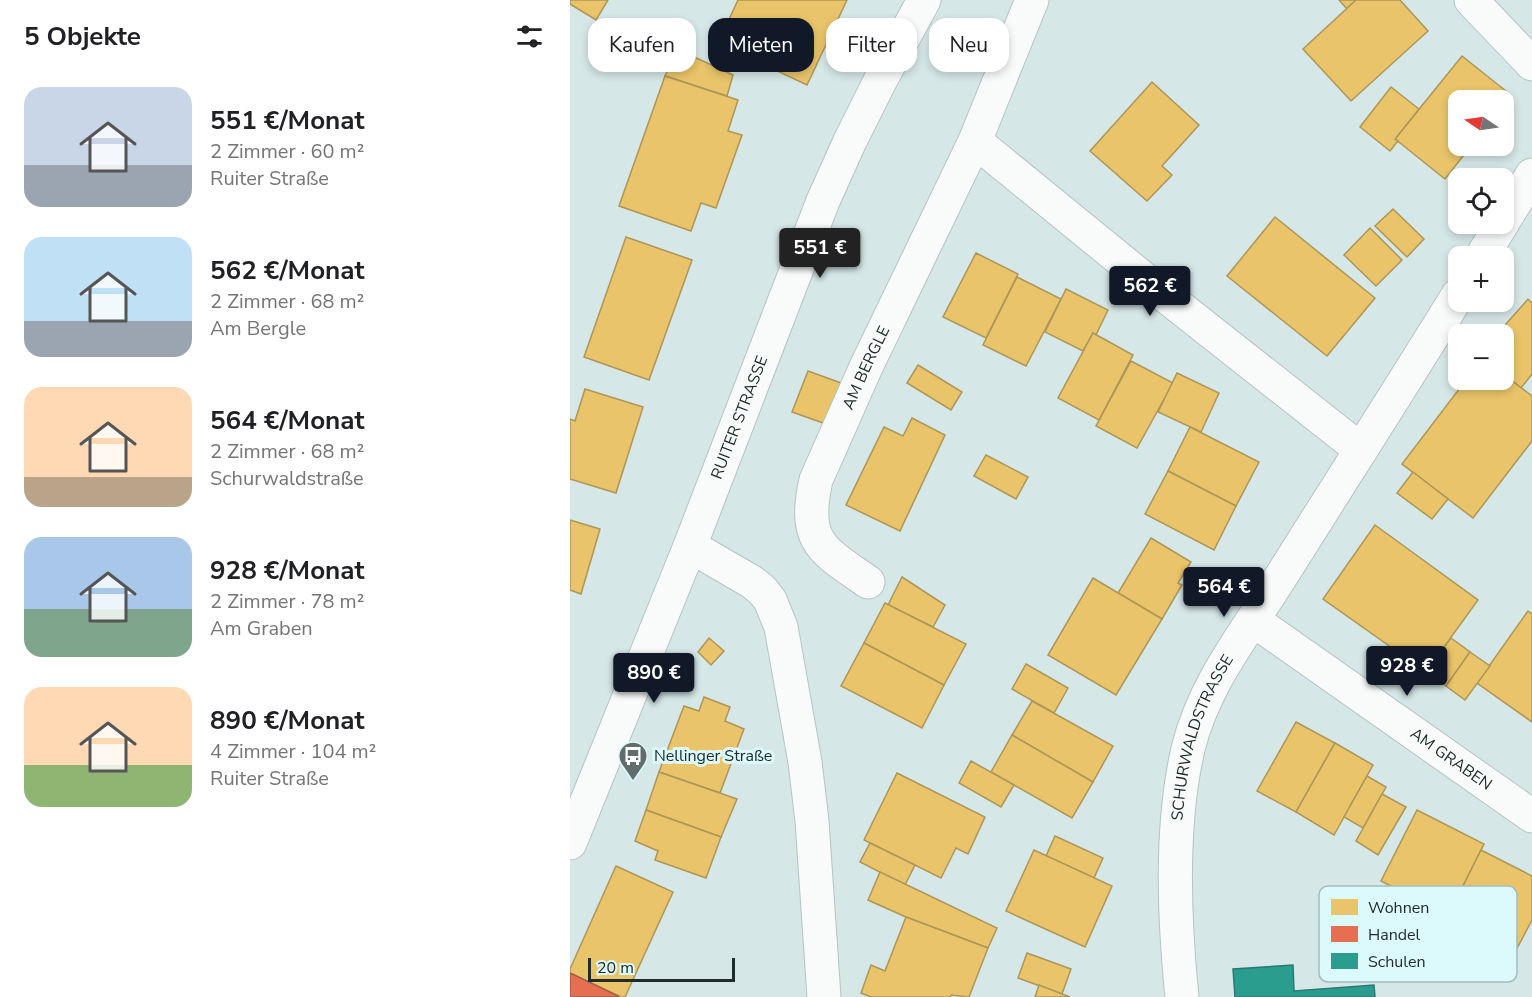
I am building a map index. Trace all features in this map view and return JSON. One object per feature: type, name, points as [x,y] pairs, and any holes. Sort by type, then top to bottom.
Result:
[{"type":"street","name":"RUITER STRASSE","points":[[570,843],[690,546],[824,201],[870,101],[924,0]]},
{"type":"street","name":"AM BERGLE","points":[[868,582],[821,547],[813,524],[813,494],[816,480],[861,376],[975,141],[1032,0]]},
{"type":"street","points":[[1471,0],[1532,64]]},
{"type":"street","points":[[975,141],[1149,283],[1360,450]]},
{"type":"street","points":[[1514,204],[1532,175]]},
{"type":"street","name":"SCHURWALDSTRASSE","points":[[1182,997],[1176,926],[1179,802],[1188,749],[1210,688],[1448,311]]},
{"type":"street","points":[[690,546],[762,590],[770,600],[781,627],[805,762],[812,821],[824,997]]},
{"type":"street","name":"AM GRABEN","points":[[1252,620],[1532,816]]},
{"type":"building: Wohnen","points":[[570,0],[608,0],[597,18],[593,18],[570,4]]},
{"type":"building: Wohnen","points":[[738,0],[847,0],[839,18],[826,18],[826,45],[814,70],[814,18],[730,18]]},
{"type":"building: Wohnen","points":[[1339,0],[1356,0],[1347,9]]},
{"type":"building: Wohnen","points":[[1356,0],[1400,0],[1428,31],[1351,101],[1303,49]]},
{"type":"building: Wohnen","points":[[1462,56],[1505,90],[1448,90],[1448,156],[1463,156],[1454,168],[1448,168],[1448,175],[1445,179],[1395,139]]},
{"type":"building: Wohnen","points":[[696,58],[708,63],[708,72],[727,72],[733,75],[727,96],[665,76],[667,72],[696,72]]},
{"type":"building: Wohnen","points":[[779,72],[813,72],[807,85]]},
{"type":"building: Wohnen","points":[[665,76],[738,100],[728,131],[742,135],[716,208],[701,203],[691,231],[619,206]]},
{"type":"building: Wohnen","points":[[1152,82],[1199,125],[1162,166],[1172,175],[1147,201],[1090,151]]},
{"type":"building: Wohnen","points":[[1391,87],[1419,109],[1395,139],[1398,141],[1390,151],[1360,127]]},
{"type":"building: Wohnen","points":[[1393,209],[1424,239],[1407,257],[1375,226]]},
{"type":"building: Wohnen","points":[[1275,217],[1375,298],[1327,356],[1227,276]]},
{"type":"building: Wohnen","points":[[1370,228],[1402,260],[1376,286],[1344,255]]},
{"type":"building: Wohnen","points":[[626,237],[692,260],[649,380],[584,357]]},
{"type":"building: Wohnen","points":[[976,253],[1018,274],[986,338],[943,317]]},
{"type":"building: Wohnen","points":[[1017,277],[1061,299],[1026,366],[983,345]]},
{"type":"building: Wohnen","points":[[1066,289],[1108,310],[1096,335],[1093,333],[1083,351],[1045,332]]},
{"type":"building: Wohnen","points":[[1528,299],[1532,303],[1532,374],[1521,388],[1514,383],[1514,324],[1506,324]]},
{"type":"building: Wohnen","points":[[1093,333],[1133,355],[1099,420],[1058,398]]},
{"type":"building: Wohnen","points":[[1131,361],[1173,383],[1137,448],[1096,426]]},
{"type":"building: Wohnen","points":[[918,365],[962,392],[951,410],[907,383]]},
{"type":"building: Wohnen","points":[[808,371],[841,383],[826,424],[792,412]]},
{"type":"building: Wohnen","points":[[1177,373],[1219,393],[1201,432],[1158,412]]},
{"type":"building: Wohnen","points":[[1514,382],[1532,396],[1532,441],[1473,518],[1402,464],[1458,390],[1514,390]]},
{"type":"building: Wohnen","points":[[585,389],[643,407],[616,493],[570,479],[570,419],[575,421]]},
{"type":"building: Wohnen","points":[[912,418],[945,435],[900,531],[846,505],[884,427],[903,436]]},
{"type":"building: Wohnen","points":[[1190,427],[1259,462],[1236,506],[1168,471]]},
{"type":"building: Wohnen","points":[[986,455],[1028,477],[1016,499],[974,476]]},
{"type":"building: Wohnen","points":[[1168,471],[1236,506],[1214,550],[1145,514]]},
{"type":"building: Wohnen","points":[[1413,472],[1448,499],[1432,519],[1397,493]]},
{"type":"building: Wohnen","points":[[570,520],[600,529],[581,594],[570,590]]},
{"type":"building: Wohnen","points":[[1375,525],[1478,600],[1426,672],[1323,599]]},
{"type":"building: Wohnen","points":[[1151,538],[1191,562],[1178,583],[1182,585],[1162,619],[1118,593]]},
{"type":"building: Wohnen","points":[[902,577],[945,605],[933,627],[888,605]]},
{"type":"building: Wohnen","points":[[1093,578],[1162,619],[1116,695],[1048,655]]},
{"type":"building: Wohnen","points":[[885,603],[966,644],[944,685],[864,643]]},
{"type":"building: Wohnen","points":[[1528,611],[1532,614],[1532,722],[1477,683]]},
{"type":"building: Wohnen","points":[[709,638],[724,651],[711,665],[698,652]]},
{"type":"building: Wohnen","points":[[1451,638],[1470,652],[1446,686],[1426,672]]},
{"type":"building: Wohnen","points":[[864,643],[944,685],[922,728],[841,686]]},
{"type":"building: Wohnen","points":[[1470,652],[1490,666],[1465,700],[1446,686]]},
{"type":"building: Wohnen","points":[[1026,664],[1068,688],[1054,713],[1012,689]]},
{"type":"building: Wohnen","points":[[704,697],[730,707],[725,721],[744,729],[720,793],[659,772],[684,706],[699,711]]},
{"type":"building: Wohnen","points":[[1032,701],[1113,746],[1093,782],[1012,735]]},
{"type":"building: Wohnen","points":[[1296,722],[1335,743],[1296,812],[1257,791]]},
{"type":"building: Wohnen","points":[[1012,735],[1093,782],[1072,818],[991,772]]},
{"type":"building: Wohnen","points":[[1335,743],[1373,765],[1334,835],[1296,812]]},
{"type":"building: Wohnen","points":[[971,761],[1014,785],[1001,807],[959,783]]},
{"type":"building: Wohnen","points":[[659,772],[737,799],[721,837],[646,810]]},
{"type":"building: Wohnen","points":[[897,773],[985,817],[968,854],[956,848],[941,878],[864,840]]},
{"type":"building: Wohnen","points":[[1367,776],[1386,787],[1363,828],[1344,817]]},
{"type":"building: Wohnen","points":[[1382,794],[1406,807],[1378,855],[1356,841]]},
{"type":"building: Wohnen","points":[[646,810],[721,837],[706,878],[655,860],[658,851],[635,841]]},
{"type":"building: Wohnen","points":[[1417,810],[1484,844],[1463,886],[1391,886],[1381,881]]},
{"type":"building: Wohnen","points":[[1055,836],[1103,858],[1094,878],[1046,856]]},
{"type":"building: Wohnen","points":[[870,843],[915,865],[905,885],[860,862]]},
{"type":"building: Wohnen","points":[[1034,850],[1112,886],[1085,947],[1006,911]]},
{"type":"building: Wohnen","points":[[1481,850],[1532,876],[1532,920],[1517,948],[1517,886],[1463,886]]},
{"type":"building: Wohnen","points":[[616,866],[673,892],[625,997],[570,973]]},
{"type":"building: Wohnen","points":[[880,872],[997,928],[988,948],[868,900]]},
{"type":"building: Wohnen","points":[[906,917],[988,948],[969,997],[951,995],[950,997],[871,997],[861,993],[871,965],[885,971]]},
{"type":"building: Wohnen","points":[[1027,953],[1071,969],[1062,994],[1018,978]]},
{"type":"building: Wohnen","points":[[1039,985],[1062,994],[1070,997],[1035,997]]},
{"type":"building: Handel","points":[[570,973],[618,996],[618,997],[570,997]]},
{"type":"building: Schulen","points":[[1293,965],[1294,991],[1374,985],[1375,997],[1235,997],[1233,969]]},
{"type":"place","name":"Nellinger Straße","points":[[633,782]]}]
